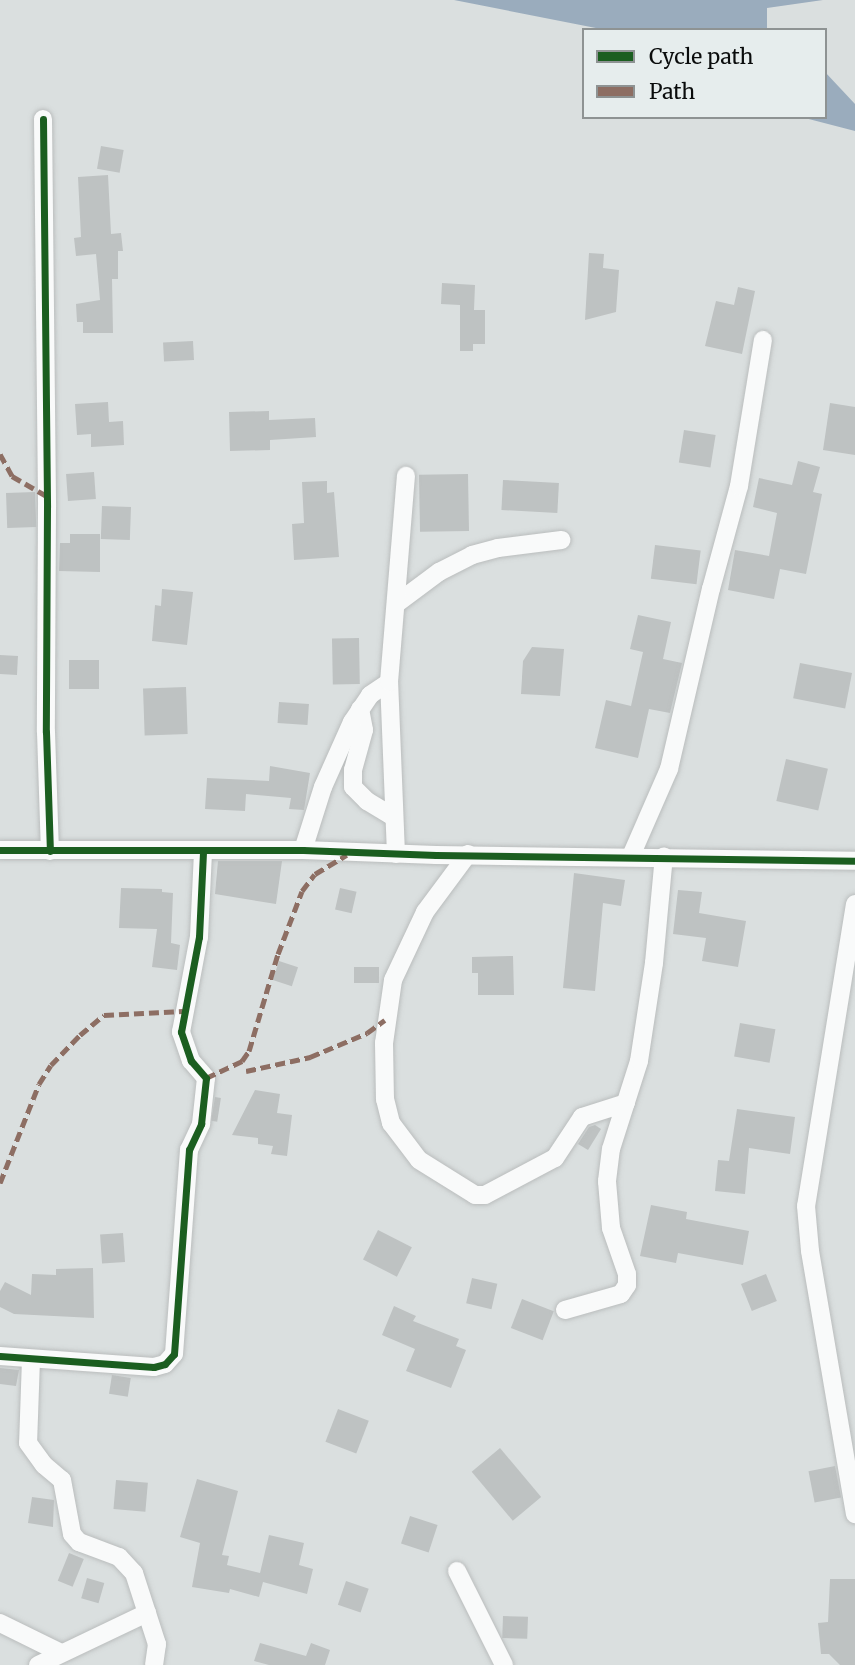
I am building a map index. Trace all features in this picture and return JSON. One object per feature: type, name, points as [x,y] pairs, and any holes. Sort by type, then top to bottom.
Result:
[{"type":"street","points":[[43,119],[47,507],[46,732],[50,850]]},
{"type":"street","points":[[631,856],[672,759],[710,589],[739,486],[763,340]]},
{"type":"street","points":[[396,854],[389,682],[406,476]]},
{"type":"street","points":[[396,604],[439,572],[472,555],[498,548],[561,540]]},
{"type":"street","points":[[303,850],[323,787],[360,709],[370,695],[389,682]]},
{"type":"street","points":[[360,709],[364,730],[353,770],[353,787],[367,801],[394,817]]},
{"type":"street","points":[[0,849],[203,852],[303,850],[396,854],[855,860]]},
{"type":"street","points":[[0,1356],[154,1367],[165,1364],[174,1354],[189,1150],[201,1124],[206,1078],[191,1061],[181,1032],[199,937],[203,852]]},
{"type":"street","points":[[468,855],[425,912],[390,989],[384,1042],[385,1099],[391,1123],[419,1160],[475,1195],[485,1195],[555,1158],[582,1118],[626,1103]]},
{"type":"street","points":[[565,1310],[613,1297],[627,1286],[628,1274],[611,1228],[607,1181],[611,1149],[639,1061],[664,856]]},
{"type":"street","points":[[855,904],[806,1206],[807,1227],[848,1450],[855,1514]]},
{"type":"street","points":[[31,1359],[28,1443],[44,1465],[62,1480],[72,1534],[79,1542],[119,1557],[134,1573],[157,1644],[154,1665]]},
{"type":"street","points":[[457,1571],[504,1665]]},
{"type":"street","points":[[38,1665],[147,1613]]},
{"type":"street","points":[[0,1623],[59,1653]]},
{"type":"water","points":[[454,0],[823,0],[767,8],[767,28],[596,28]]},
{"type":"water","points":[[827,74],[855,104],[855,131],[809,119],[827,119]]},
{"type":"building","points":[[101,146],[124,150],[120,173],[97,169]]},
{"type":"building","points":[[108,175],[111,234],[121,233],[123,251],[118,251],[118,279],[112,279],[113,333],[83,333],[83,322],[77,322],[76,304],[100,300],[96,254],[76,256],[74,238],[81,237],[78,177]]},
{"type":"building","points":[[589,253],[604,254],[603,268],[619,270],[616,312],[585,320]]},
{"type":"building","points":[[442,283],[475,285],[474,310],[485,310],[485,344],[473,344],[473,351],[460,351],[460,305],[441,304]]},
{"type":"building","points":[[738,287],[755,291],[742,354],[705,346],[716,301],[734,305]]},
{"type":"building","points":[[193,341],[194,360],[164,362],[163,343]]},
{"type":"building","points":[[108,402],[109,422],[123,421],[124,445],[91,447],[91,434],[77,435],[75,404]]},
{"type":"building","points":[[830,403],[855,407],[855,455],[823,450]]},
{"type":"building","points":[[269,411],[269,420],[315,418],[316,437],[270,440],[270,450],[230,451],[229,412]]},
{"type":"building","points":[[684,430],[716,435],[710,468],[679,463]]},
{"type":"building","points":[[798,461],[820,467],[813,492],[822,494],[806,574],[780,569],[774,599],[728,590],[735,550],[769,556],[777,513],[753,507],[759,478],[792,485]]},
{"type":"building","points":[[94,472],[96,499],[68,501],[66,474]]},
{"type":"building","points":[[468,474],[469,531],[420,532],[419,475]]},
{"type":"building","points":[[503,480],[559,483],[557,513],[501,510]]},
{"type":"building","points":[[327,481],[327,493],[334,492],[339,557],[294,560],[292,524],[304,523],[302,482]]},
{"type":"building","points":[[35,492],[36,527],[7,528],[6,493]]},
{"type":"building","points":[[102,506],[131,507],[130,540],[101,539]]},
{"type":"building","points":[[70,534],[100,534],[100,572],[59,571],[60,543],[70,543]]},
{"type":"building","points":[[655,545],[701,551],[697,584],[651,579]]},
{"type":"building","points":[[162,589],[193,592],[187,645],[152,641],[155,605],[161,606]]},
{"type":"building","points":[[638,615],[671,622],[663,659],[682,663],[670,713],[649,709],[638,758],[595,748],[606,700],[631,706],[643,652],[630,649]]},
{"type":"building","points":[[332,638],[359,638],[360,684],[333,684]]},
{"type":"building","points":[[532,647],[564,649],[560,696],[521,694],[523,661]]},
{"type":"building","points":[[0,655],[18,656],[17,675],[0,674]]},
{"type":"building","points":[[69,660],[99,660],[99,689],[69,689]]},
{"type":"building","points":[[800,663],[852,673],[845,708],[793,698]]},
{"type":"building","points":[[186,687],[188,734],[145,735],[143,689]]},
{"type":"building","points":[[279,702],[309,704],[307,725],[278,723]]},
{"type":"building","points":[[786,759],[828,769],[818,811],[776,801]]},
{"type":"building","points":[[270,766],[310,773],[304,810],[289,809],[291,798],[246,794],[245,811],[205,809],[207,778],[269,781]]},
{"type":"building","points":[[218,861],[282,861],[276,904],[215,894]]},
{"type":"building","points":[[574,873],[625,880],[621,906],[603,903],[595,991],[563,988]]},
{"type":"building","points":[[121,888],[162,889],[162,892],[173,893],[171,943],[180,945],[177,970],[152,967],[157,929],[119,928]]},
{"type":"building","points":[[340,888],[357,892],[352,913],[335,909]]},
{"type":"building","points":[[678,890],[702,892],[699,913],[746,921],[738,967],[702,961],[706,938],[673,934]]},
{"type":"building","points":[[513,956],[514,995],[478,995],[478,973],[472,973],[472,957]]},
{"type":"building","points":[[279,961],[298,967],[292,986],[273,980]]},
{"type":"building","points":[[354,967],[379,967],[379,983],[354,983]]},
{"type":"building","points":[[740,1023],[775,1029],[770,1063],[734,1056]]},
{"type":"building","points":[[255,1090],[280,1094],[277,1113],[292,1115],[287,1156],[271,1154],[273,1146],[258,1144],[258,1138],[232,1135]]},
{"type":"building","points":[[215,1097],[221,1098],[217,1122],[211,1121]]},
{"type":"building","points":[[737,1109],[795,1117],[790,1154],[749,1148],[745,1194],[715,1191],[718,1160],[729,1161]]},
{"type":"building","points":[[595,1125],[601,1129],[588,1150],[578,1144],[589,1127]]},
{"type":"building","points":[[651,1205],[687,1212],[686,1219],[749,1231],[743,1265],[678,1253],[676,1263],[640,1256]]},
{"type":"building","points":[[378,1230],[412,1247],[397,1277],[363,1259]]},
{"type":"building","points":[[123,1233],[125,1262],[102,1264],[100,1235]]},
{"type":"building","points":[[93,1268],[94,1318],[14,1314],[0,1307],[0,1291],[5,1282],[31,1295],[32,1274],[56,1275],[56,1269]]},
{"type":"building","points":[[766,1274],[777,1301],[752,1311],[741,1284]]},
{"type":"building","points":[[472,1278],[497,1284],[491,1309],[466,1303]]},
{"type":"building","points":[[522,1299],[554,1311],[543,1340],[511,1328]]},
{"type":"building","points":[[394,1306],[416,1316],[413,1321],[459,1339],[456,1346],[466,1350],[451,1388],[406,1371],[415,1349],[382,1335]]},
{"type":"building","points":[[0,1368],[19,1370],[16,1386],[0,1384]]},
{"type":"building","points":[[112,1375],[131,1378],[128,1397],[109,1394]]},
{"type":"building","points":[[338,1409],[369,1421],[356,1454],[325,1442]]},
{"type":"building","points":[[500,1448],[541,1497],[513,1521],[472,1472]]},
{"type":"building","points":[[835,1466],[841,1497],[815,1503],[808,1471]]},
{"type":"building","points":[[197,1479],[238,1491],[222,1555],[229,1556],[227,1565],[260,1573],[269,1535],[304,1543],[299,1565],[313,1569],[307,1594],[263,1582],[259,1597],[230,1589],[229,1593],[192,1587],[200,1543],[180,1537]]},
{"type":"building","points":[[116,1480],[148,1483],[145,1512],[113,1509]]},
{"type":"building","points":[[32,1497],[54,1500],[53,1527],[28,1523]]},
{"type":"building","points":[[410,1516],[438,1525],[429,1553],[401,1544]]},
{"type":"building","points":[[69,1553],[84,1559],[73,1587],[58,1581]]},
{"type":"building","points":[[87,1578],[104,1583],[99,1603],[81,1598]]},
{"type":"building","points":[[830,1579],[855,1579],[855,1665],[840,1665],[829,1654],[821,1654],[818,1623],[828,1622]]},
{"type":"building","points":[[346,1581],[369,1589],[361,1612],[338,1605]]},
{"type":"building","points":[[503,1616],[528,1617],[527,1639],[502,1638]]},
{"type":"building","points":[[260,1643],[306,1656],[311,1643],[330,1650],[325,1665],[269,1665],[254,1661]]},
{"type":"marked path","points":[[0,454],[12,476],[46,496]]},
{"type":"marked path","points":[[206,1078],[242,1061],[249,1051],[278,954],[302,891],[315,874],[347,855]]},
{"type":"marked path","points":[[0,1183],[39,1084],[51,1065],[80,1035],[104,1015],[183,1011]]},
{"type":"marked path","points":[[246,1071],[310,1057],[367,1033],[385,1020]]},
{"type":"cycle path","points":[[43,119],[47,507],[46,732],[50,851]]},
{"type":"cycle path","points":[[0,850],[303,850],[436,855],[855,861]]},
{"type":"cycle path","points":[[0,1356],[154,1367],[165,1364],[174,1354],[189,1150],[201,1124],[206,1078],[191,1061],[181,1032],[199,937],[203,852]]}]
